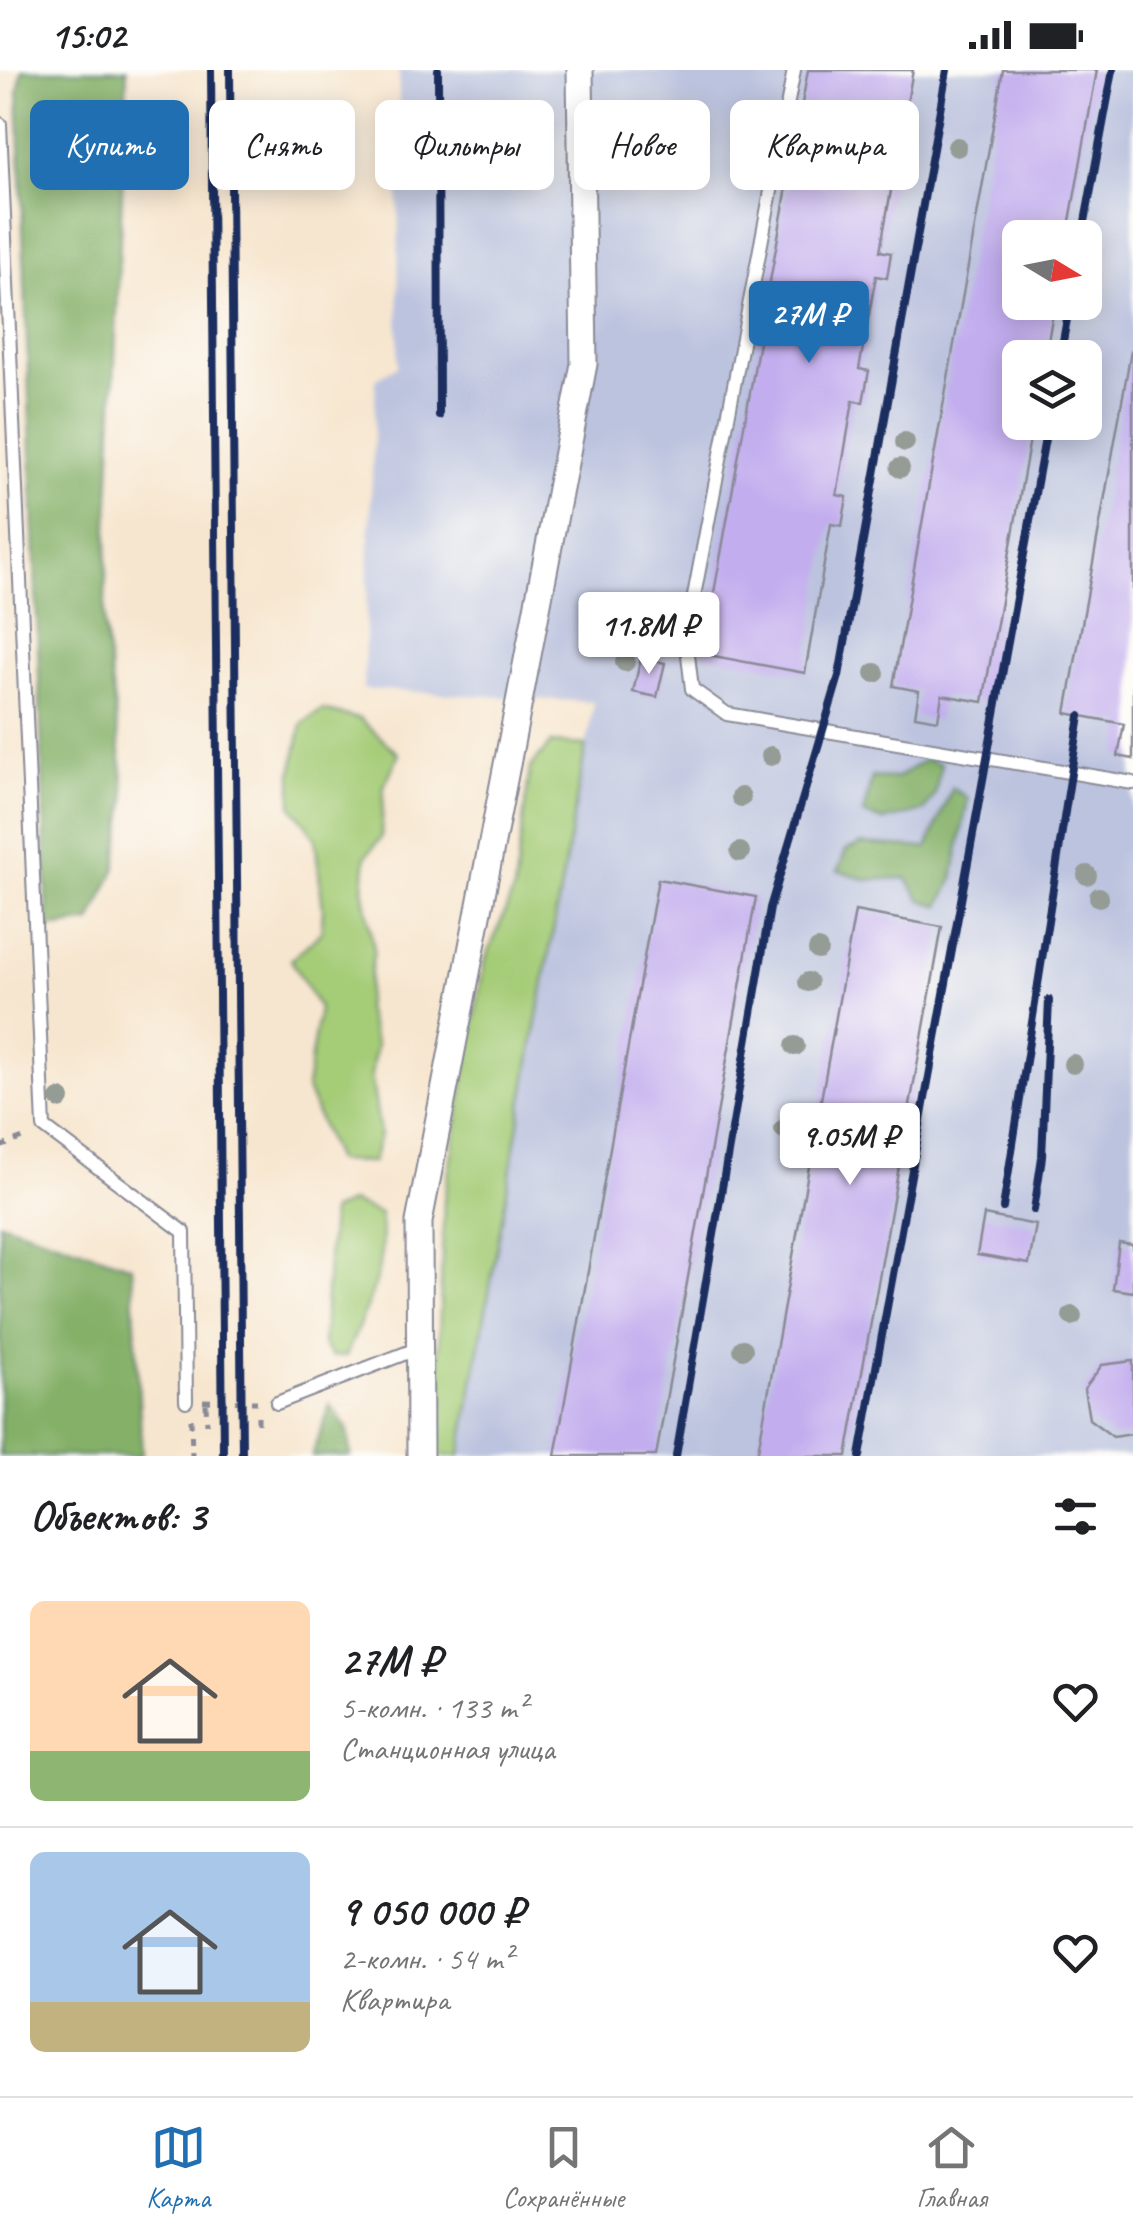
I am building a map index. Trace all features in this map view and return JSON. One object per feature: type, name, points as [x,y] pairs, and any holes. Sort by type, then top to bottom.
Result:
[{"type":"street","points":[[420,1456],[418,1222],[584,364],[580,70]]},
{"type":"lane","points":[[794,70],[686,638],[692,689],[727,714],[1133,783]]},
{"type":"lane","points":[[0,124],[44,1128],[184,1232],[197,1401]]},
{"type":"lane","points":[[277,1403],[420,1348]]},
{"type":"path","points":[[0,1147],[44,1128]]},
{"type":"path","points":[[207,1424],[197,1401],[277,1403]]},
{"type":"path","points":[[192,1422],[192,1456]]},
{"type":"shaded area","points":[[399,70],[1133,70],[1133,1456],[460,1456],[594,702],[363,689],[376,378],[398,366],[399,190],[554,190],[554,100],[399,100]]},
{"type":"green space","points":[[22,70],[127,70],[126,100],[30,100],[30,190],[122,190],[104,624],[126,799],[116,868],[91,922],[48,928],[18,92]]},
{"type":"green space","points":[[322,710],[360,719],[399,754],[384,786],[381,838],[366,856],[363,888],[374,950],[365,1008],[376,1045],[371,1075],[380,1134],[373,1162],[336,1161],[306,1087],[319,1008],[291,960],[321,932],[323,909],[315,837],[292,806],[292,773],[302,724]]},
{"type":"green space","points":[[551,743],[586,745],[460,1456],[435,1456],[444,1199],[484,963],[514,890],[530,768]]},
{"type":"green space","points":[[926,759],[941,764],[935,794],[924,811],[883,821],[863,814],[872,777],[897,778]]},
{"type":"green space","points":[[952,788],[968,798],[953,879],[940,906],[921,900],[906,878],[867,880],[838,871],[846,850],[861,844],[927,848]]},
{"type":"green space","points":[[351,1202],[380,1214],[381,1252],[374,1287],[346,1356],[331,1356],[323,1344],[331,1211]]},
{"type":"green space","points":[[0,1222],[132,1266],[142,1456],[0,1456]]},
{"type":"green space","points":[[330,1405],[347,1428],[351,1456],[312,1456]]},
{"type":"building","points":[[808,70],[913,70],[908,100],[803,100]]},
{"type":"building","points":[[1003,70],[1097,70],[1070,220],[1002,220],[1002,320],[1052,320],[1048,340],[1002,340],[1002,440],[1030,440],[983,702],[942,695],[938,720],[915,716],[919,691],[893,686]]},
{"type":"building","points":[[786,190],[891,190],[880,251],[891,253],[887,278],[876,276],[859,369],[869,371],[863,402],[853,401],[837,495],[847,497],[842,526],[831,524],[805,673],[703,654]]},
{"type":"building","points":[[1131,351],[1133,759],[1118,756],[1124,724],[1066,713]]},
{"type":"building","points":[[641,658],[665,663],[657,697],[633,692]]},
{"type":"building","points":[[658,879],[756,897],[656,1456],[555,1456]]},
{"type":"building","points":[[855,911],[942,927],[847,1456],[757,1456]]},
{"type":"building","points":[[984,1215],[1036,1225],[1029,1264],[977,1255]]},
{"type":"building","points":[[1119,1243],[1133,1245],[1133,1292],[1113,1289]]},
{"type":"building","points":[[1133,1361],[1133,1434],[1113,1437],[1089,1419],[1084,1389],[1102,1365]]},
{"type":"railway","points":[[211,70],[223,1456]]},
{"type":"railway","points":[[230,70],[242,1456]]},
{"type":"railway","points":[[438,70],[439,416]]},
{"type":"railway","points":[[676,1456],[770,908],[839,676],[947,70]]},
{"type":"railway","points":[[1085,220],[1113,70]]},
{"type":"railway","points":[[1063,340],[1067,320]]},
{"type":"railway","points":[[860,1456],[1045,440]]},
{"type":"railway","points":[[1003,1208],[1080,716]]},
{"type":"railway","points":[[1034,1210],[1042,1157],[1049,1000]]}]
